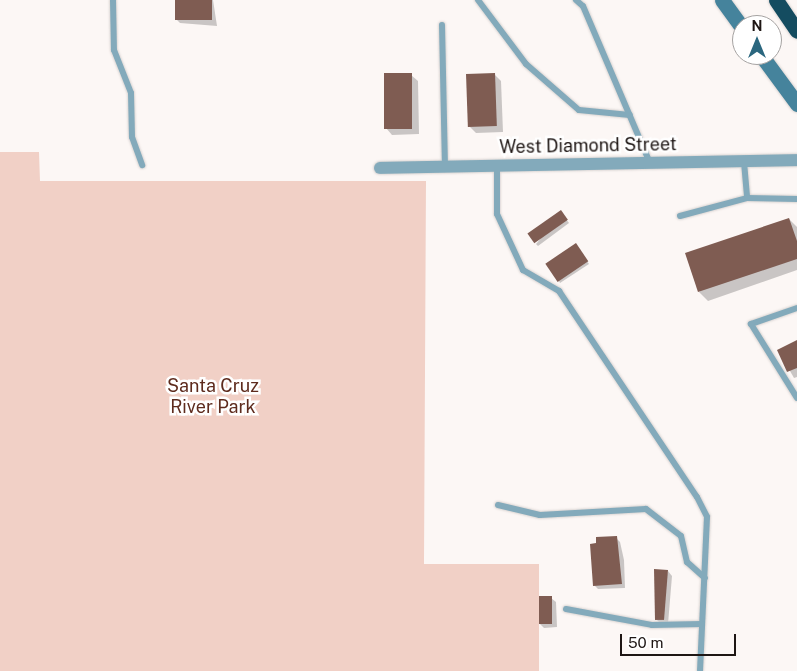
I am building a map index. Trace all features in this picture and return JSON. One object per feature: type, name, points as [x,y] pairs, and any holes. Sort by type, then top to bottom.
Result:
[{"type":"highway","points":[[776,0],[797,31]]},
{"type":"main road","points":[[722,0],[733,15]]},
{"type":"main road","points":[[769,65],[797,104]]},
{"type":"street","name":"West Diamond Street","points":[[380,168],[797,160]]},
{"type":"lane","points":[[113,0],[114,50],[131,93],[132,137],[142,165]]},
{"type":"lane","points":[[478,0],[526,64],[579,110],[630,115]]},
{"type":"lane","points":[[576,0],[583,6],[650,163]]},
{"type":"lane","points":[[442,25],[445,166]]},
{"type":"lane","points":[[744,162],[747,198]]},
{"type":"lane","points":[[497,165],[497,214],[523,270],[559,292],[697,497],[707,517],[700,671]]},
{"type":"lane","points":[[680,216],[747,198],[797,199]]},
{"type":"lane","points":[[797,308],[751,324],[797,398]]},
{"type":"lane","points":[[498,505],[540,515],[646,509],[681,536],[687,562],[705,578]]},
{"type":"lane","points":[[566,609],[652,625],[702,624]]},
{"type":"green space","name":"Santa Cruz River Park","points":[[0,152],[39,152],[40,181],[426,181],[424,564],[539,564],[539,671],[0,671]]},
{"type":"building","points":[[175,0],[212,0],[212,20],[175,20]]},
{"type":"building","points":[[384,73],[412,73],[412,129],[384,129]]},
{"type":"building","points":[[495,73],[497,126],[468,127],[466,74]]},
{"type":"building","points":[[561,210],[568,220],[534,243],[527,234]]},
{"type":"building","points":[[789,218],[797,241],[797,259],[698,292],[685,253]]},
{"type":"building","points":[[576,243],[588,261],[558,282],[545,264]]},
{"type":"building","points":[[797,340],[797,368],[787,372],[777,350]]},
{"type":"building","points":[[617,536],[622,584],[593,586],[590,544],[596,543],[596,537]]},
{"type":"building","points":[[654,569],[668,570],[664,620],[655,620]]},
{"type":"building","points":[[539,596],[552,596],[552,624],[539,624]]}]
